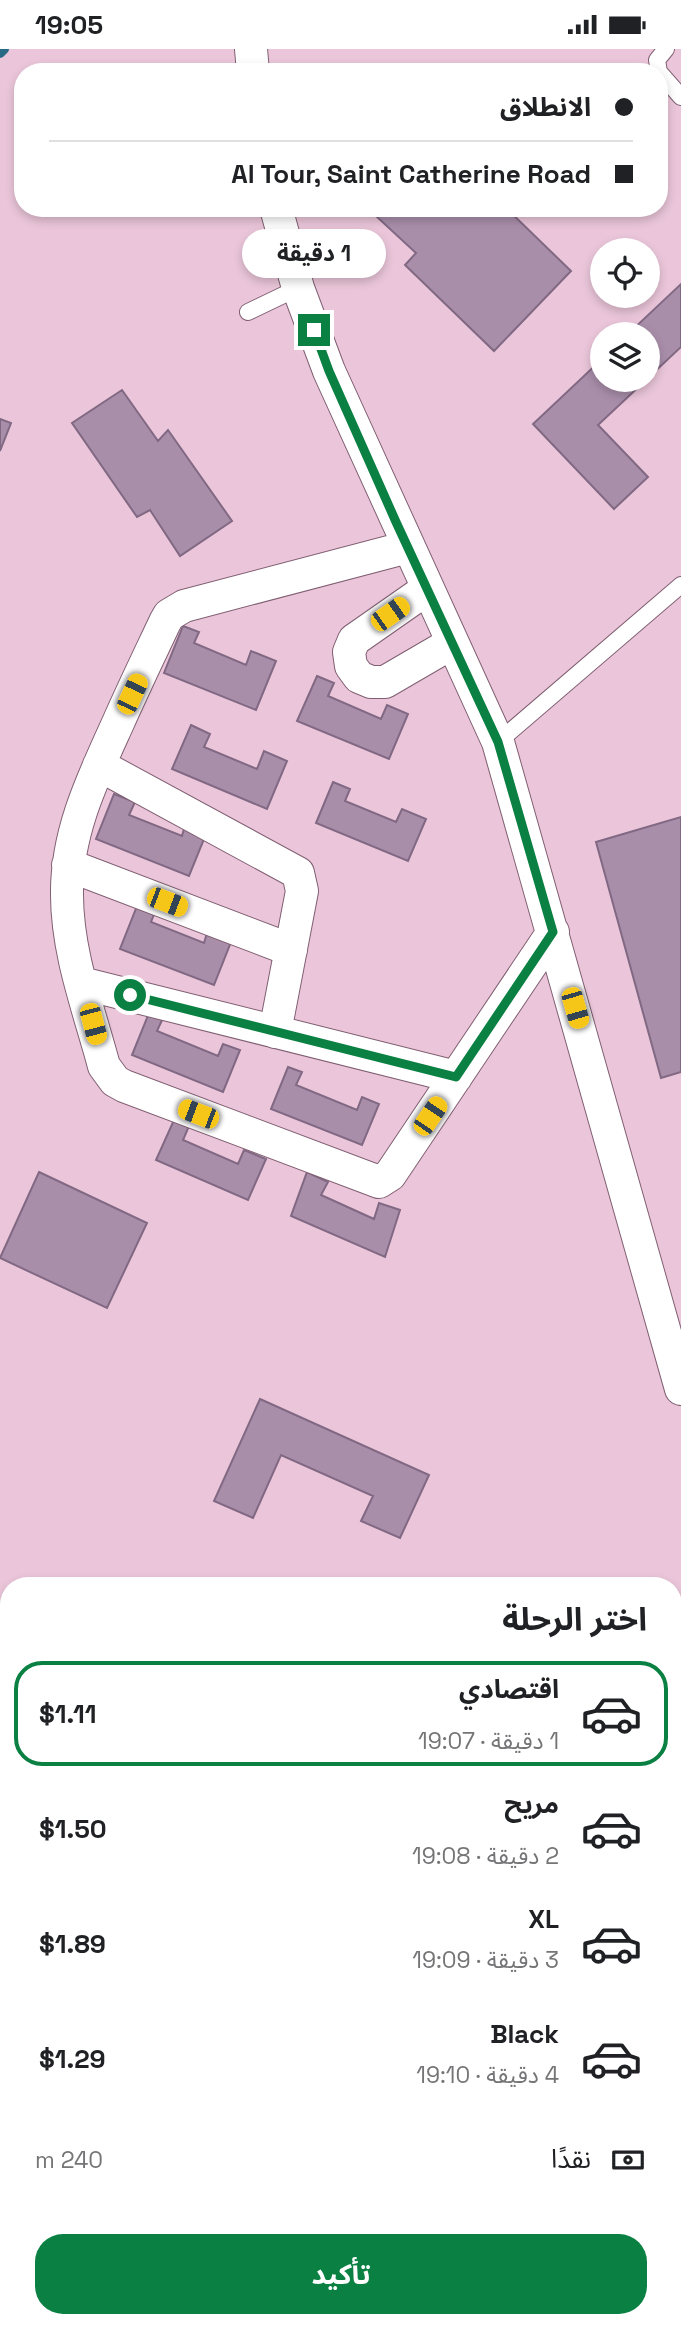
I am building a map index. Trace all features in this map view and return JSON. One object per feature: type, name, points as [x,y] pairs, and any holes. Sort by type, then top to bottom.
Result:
[{"type":"street","points":[[278,217],[298,288],[329,371],[498,742],[674,1341],[681,1389]]},
{"type":"street","points":[[408,547],[176,609],[164,622],[99,765],[72,837],[68,865],[67,895],[73,954],[104,1066],[115,1081],[379,1182],[390,1175],[553,932]]},
{"type":"street","points":[[427,589],[354,640],[349,652],[351,666],[359,677],[371,683],[385,683],[452,643]]},
{"type":"street","points":[[99,765],[298,873],[302,891],[275,1032]]},
{"type":"street","points":[[68,865],[291,950]]},
{"type":"street","points":[[82,983],[456,1077]]},
{"type":"lane","points":[[668,82],[681,97]]},
{"type":"lane","points":[[248,312],[298,288]]},
{"type":"lane","points":[[498,742],[681,585]]},
{"type":"building","points":[[377,217],[515,217],[571,271],[494,351],[405,265],[416,253]]},
{"type":"building","points":[[681,284],[681,347],[660,367],[660,322],[641,322],[656,308],[660,308],[660,304]]},
{"type":"building","points":[[590,370],[590,392],[633,392],[598,425],[648,477],[614,509],[533,424]]},
{"type":"building","points":[[122,390],[158,441],[168,430],[232,521],[180,556],[150,510],[137,517],[72,423]]},
{"type":"building","points":[[0,419],[11,423],[0,451]]},
{"type":"building","points":[[183,626],[199,632],[194,643],[246,665],[251,651],[276,661],[256,710],[164,673]]},
{"type":"building","points":[[317,676],[334,683],[328,696],[381,719],[387,705],[408,714],[389,759],[297,721]]},
{"type":"building","points":[[191,725],[210,734],[204,747],[257,769],[264,751],[287,761],[267,809],[172,769]]},
{"type":"building","points":[[333,782],[350,789],[345,801],[396,822],[402,809],[426,819],[408,861],[316,823]]},
{"type":"building","points":[[114,794],[135,802],[129,815],[182,836],[185,825],[206,834],[189,876],[96,839]]},
{"type":"building","points":[[681,817],[681,1072],[661,1078],[596,842]]},
{"type":"building","points":[[137,906],[155,912],[151,922],[204,943],[207,933],[231,942],[214,985],[120,949]]},
{"type":"building","points":[[149,1013],[163,1018],[157,1031],[218,1056],[223,1044],[240,1050],[223,1092],[132,1055]]},
{"type":"building","points":[[288,1067],[302,1072],[296,1085],[357,1110],[362,1097],[379,1104],[362,1145],[271,1109]]},
{"type":"building","points":[[174,1120],[189,1126],[183,1140],[238,1164],[244,1150],[266,1159],[248,1200],[156,1160]]},
{"type":"building","points":[[39,1172],[147,1223],[107,1308],[0,1258]]},
{"type":"building","points":[[307,1172],[328,1182],[321,1195],[374,1219],[379,1203],[400,1210],[385,1257],[291,1216]]},
{"type":"building","points":[[260,1399],[429,1475],[400,1538],[361,1521],[373,1496],[281,1455],[253,1518],[214,1501]]},
{"type":"waterway","points":[[0,53],[4,49]]},
{"type":"route","points":[[130,995],[456,1077],[553,932],[498,742],[396,522],[329,371],[314,330]]}]
